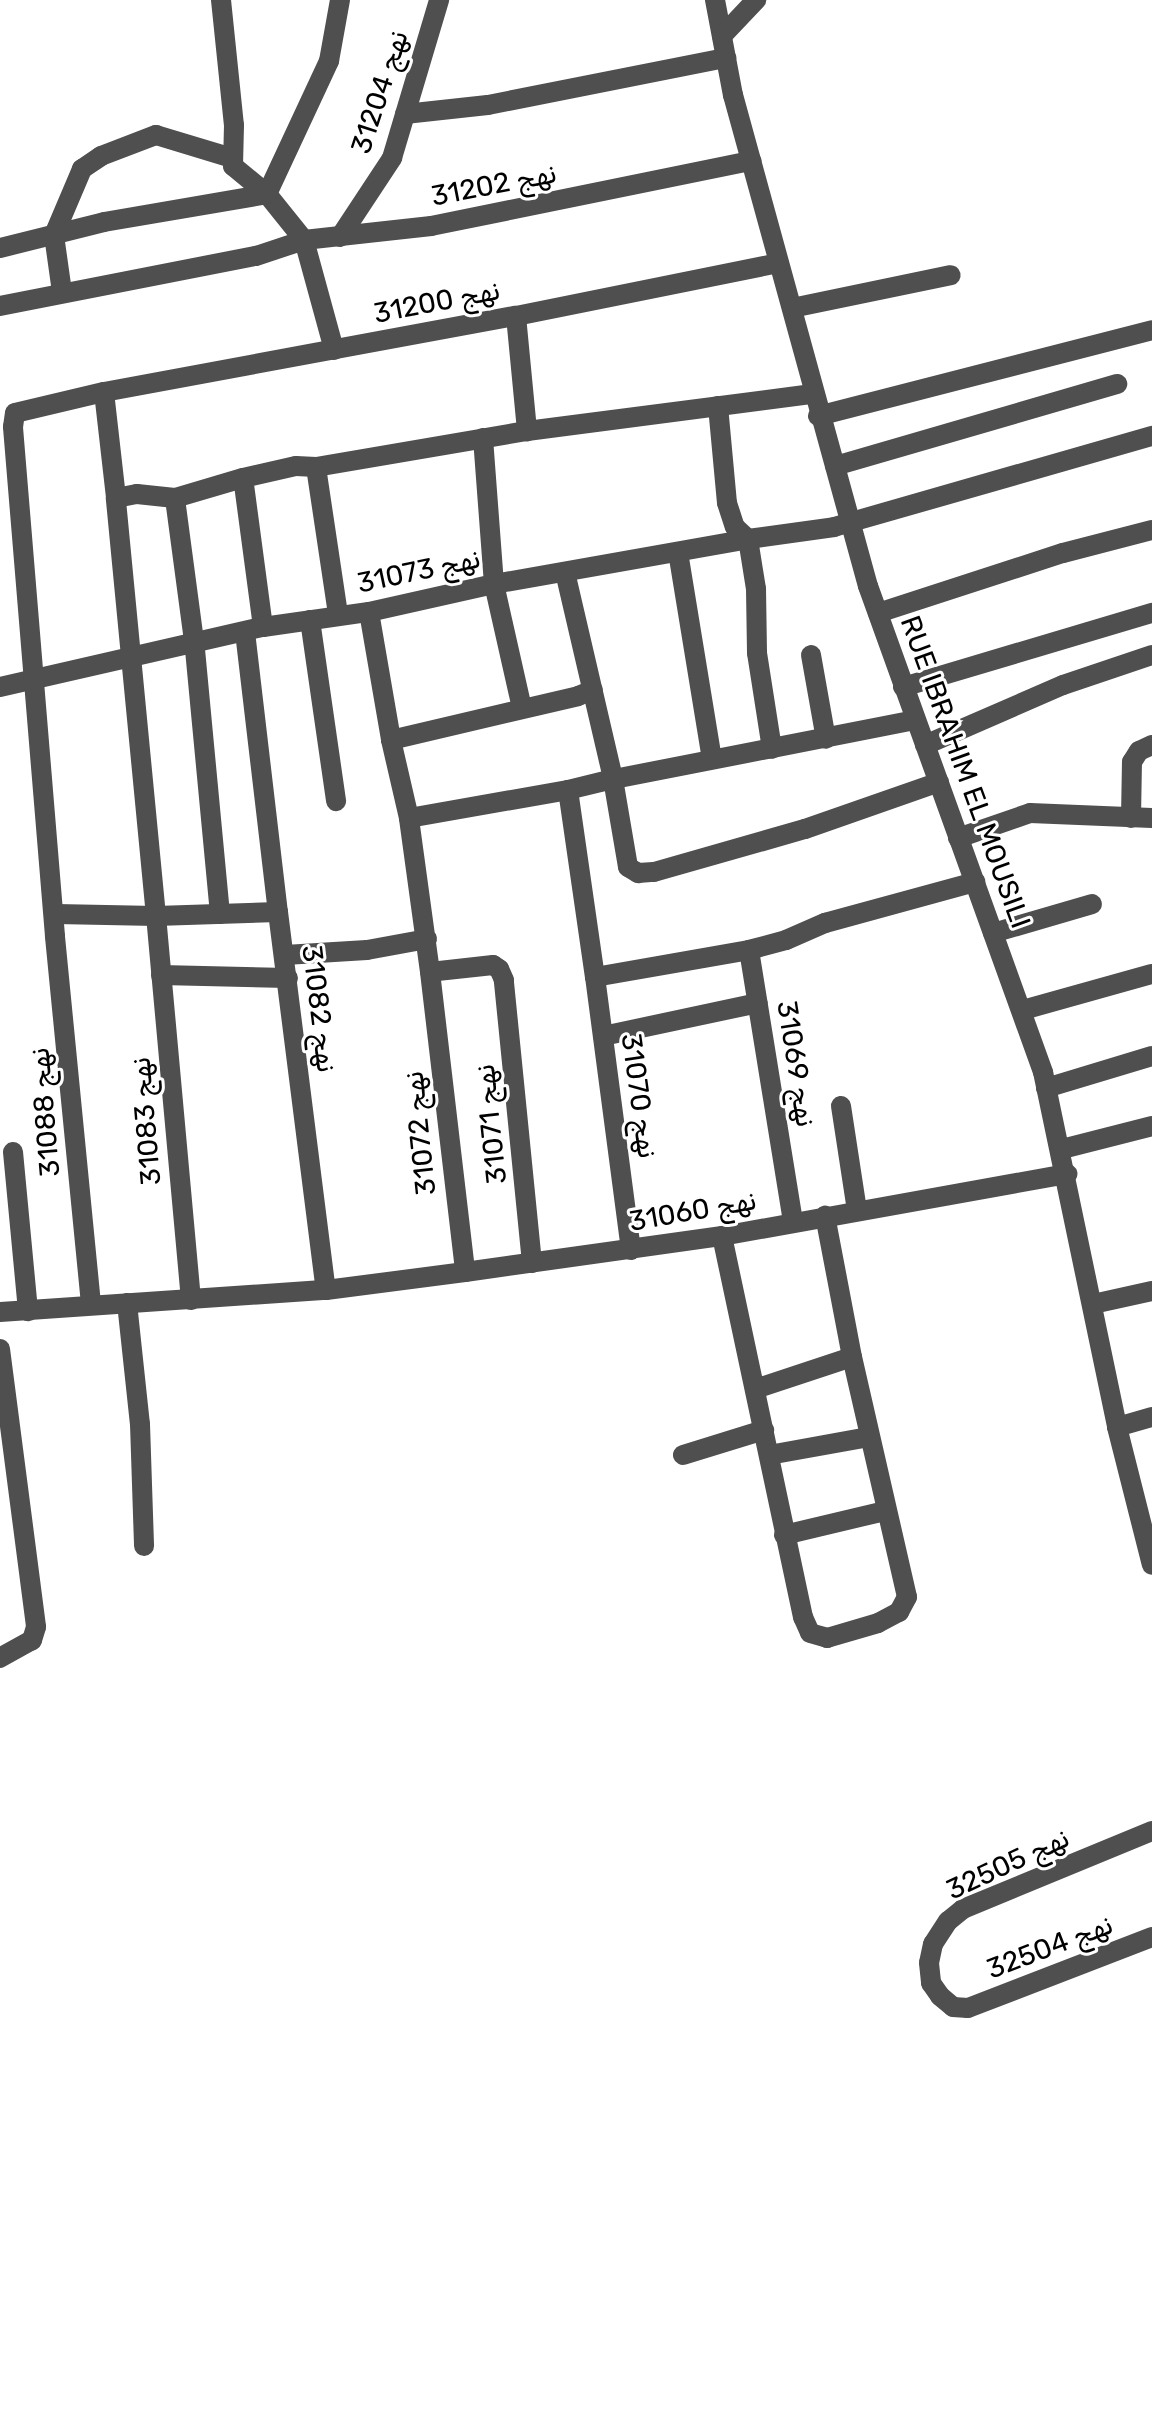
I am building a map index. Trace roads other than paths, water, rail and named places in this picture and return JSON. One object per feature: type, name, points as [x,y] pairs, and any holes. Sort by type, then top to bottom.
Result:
[{"type":"street","points":[[221,0],[234,125],[233,166],[245,179],[267,194],[304,240],[334,350]]},
{"type":"street","points":[[267,194],[329,61],[340,0]]},
{"type":"street","name":"نهج 31204","points":[[340,237],[392,158],[439,0]]},
{"type":"street","name":"RUE IBRAHIM EL MOUSILI","points":[[715,0],[751,161],[818,416],[903,687],[1023,1010],[1046,1088],[1062,1149],[1117,1427],[1152,1565]]},
{"type":"street","points":[[722,36],[756,0]]},
{"type":"street","points":[[405,114],[488,105],[726,58]]},
{"type":"street","points":[[62,292],[54,235],[82,169],[101,156],[156,135],[232,158]]},
{"type":"street","name":"نهج 31202","points":[[0,306],[256,256],[304,240],[431,226],[751,161]]},
{"type":"street","points":[[0,248],[118,220],[267,194]]},
{"type":"street","name":"نهج 31200","points":[[9,420],[104,392],[516,316],[779,263]]},
{"type":"street","points":[[792,308],[951,275]]},
{"type":"street","points":[[516,316],[527,431]]},
{"type":"street","points":[[818,416],[1152,330]]},
{"type":"street","points":[[835,466],[1117,384]]},
{"type":"street","points":[[104,392],[116,498],[137,494],[175,498],[296,466],[316,467],[527,431],[813,394]]},
{"type":"street","points":[[718,406],[727,503],[735,527],[748,539],[756,589],[757,653],[772,749]]},
{"type":"street","name":"نهج 31088","points":[[9,420],[36,681],[91,1304]]},
{"type":"street","name":"نهج 31073","points":[[0,687],[130,659],[194,641],[369,612],[494,584],[853,523],[1152,436]]},
{"type":"street","points":[[483,438],[494,584],[522,708]]},
{"type":"street","points":[[316,467],[338,615]]},
{"type":"street","points":[[243,478],[278,912]]},
{"type":"street","name":"نهج 31083","points":[[116,498],[191,1300]]},
{"type":"street","points":[[175,498],[194,641],[220,914]]},
{"type":"street","points":[[878,613],[1063,553],[1152,530]]},
{"type":"street","points":[[678,552],[712,759]]},
{"type":"street","points":[[565,572],[613,779],[628,867],[638,873],[805,829],[939,782]]},
{"type":"street","name":"نهج 31072","points":[[369,612],[391,740],[409,818],[427,939],[465,1272]]},
{"type":"street","points":[[903,687],[1152,613]]},
{"type":"street","points":[[310,620],[336,801]]},
{"type":"street","points":[[811,655],[826,739]]},
{"type":"street","points":[[925,745],[1063,685],[1152,655]]},
{"type":"street","points":[[391,740],[593,690]]},
{"type":"street","points":[[409,818],[568,790],[915,720]]},
{"type":"street","points":[[1131,818],[1132,762],[1139,751],[1152,745]]},
{"type":"street","name":"نهج 31070","points":[[568,790],[631,1250]]},
{"type":"street","points":[[958,838],[1030,813],[1152,818]]},
{"type":"street","points":[[595,977],[749,950],[786,940],[825,923],[975,882]]},
{"type":"street","points":[[993,933],[1092,904]]},
{"type":"street","name":"نهج 31082","points":[[56,914],[157,926],[220,914],[278,912],[326,1290]]},
{"type":"street","points":[[285,955],[367,950],[427,939]]},
{"type":"street","name":"نهج 31069","points":[[749,950],[793,1222]]},
{"type":"street","name":"نهج 31071","points":[[431,980],[493,965],[499,969],[504,980],[532,1263]]},
{"type":"street","points":[[1023,1010],[1151,974]]},
{"type":"street","points":[[161,975],[288,978]]},
{"type":"street","points":[[603,1036],[758,1003]]},
{"type":"street","points":[[1046,1088],[1152,1056]]},
{"type":"street","points":[[841,1106],[857,1211]]},
{"type":"street","points":[[1062,1149],[1151,1133]]},
{"type":"street","points":[[13,1152],[28,1311]]},
{"type":"street","name":"نهج 31060","points":[[191,1300],[326,1290],[631,1250],[1067,1174]]},
{"type":"street","points":[[722,1236],[784,1535],[810,1633],[827,1638],[878,1623],[899,1612],[905,1605],[905,1579],[885,1511],[825,1216]]},
{"type":"street","points":[[1093,1304],[1152,1291]]},
{"type":"street","points":[[0,1312],[191,1300]]},
{"type":"street","points":[[127,1303],[140,1424],[144,1546]]},
{"type":"street","points":[[0,1349],[36,1627],[32,1640],[0,1658]]},
{"type":"street","points":[[755,1389],[852,1357]]},
{"type":"street","points":[[1117,1427],[1152,1417]]},
{"type":"street","points":[[683,1455],[764,1430]]},
{"type":"street","points":[[769,1455],[869,1437]]},
{"type":"street","points":[[784,1535],[885,1511]]},
{"type":"street","name":"نهج 32505","points":[[968,2008],[953,2007],[931,1983],[929,1963],[933,1944],[948,1921],[963,1909],[1152,1831]]},
{"type":"street","name":"نهج 32504","points":[[968,2008],[1152,1937]]}]
